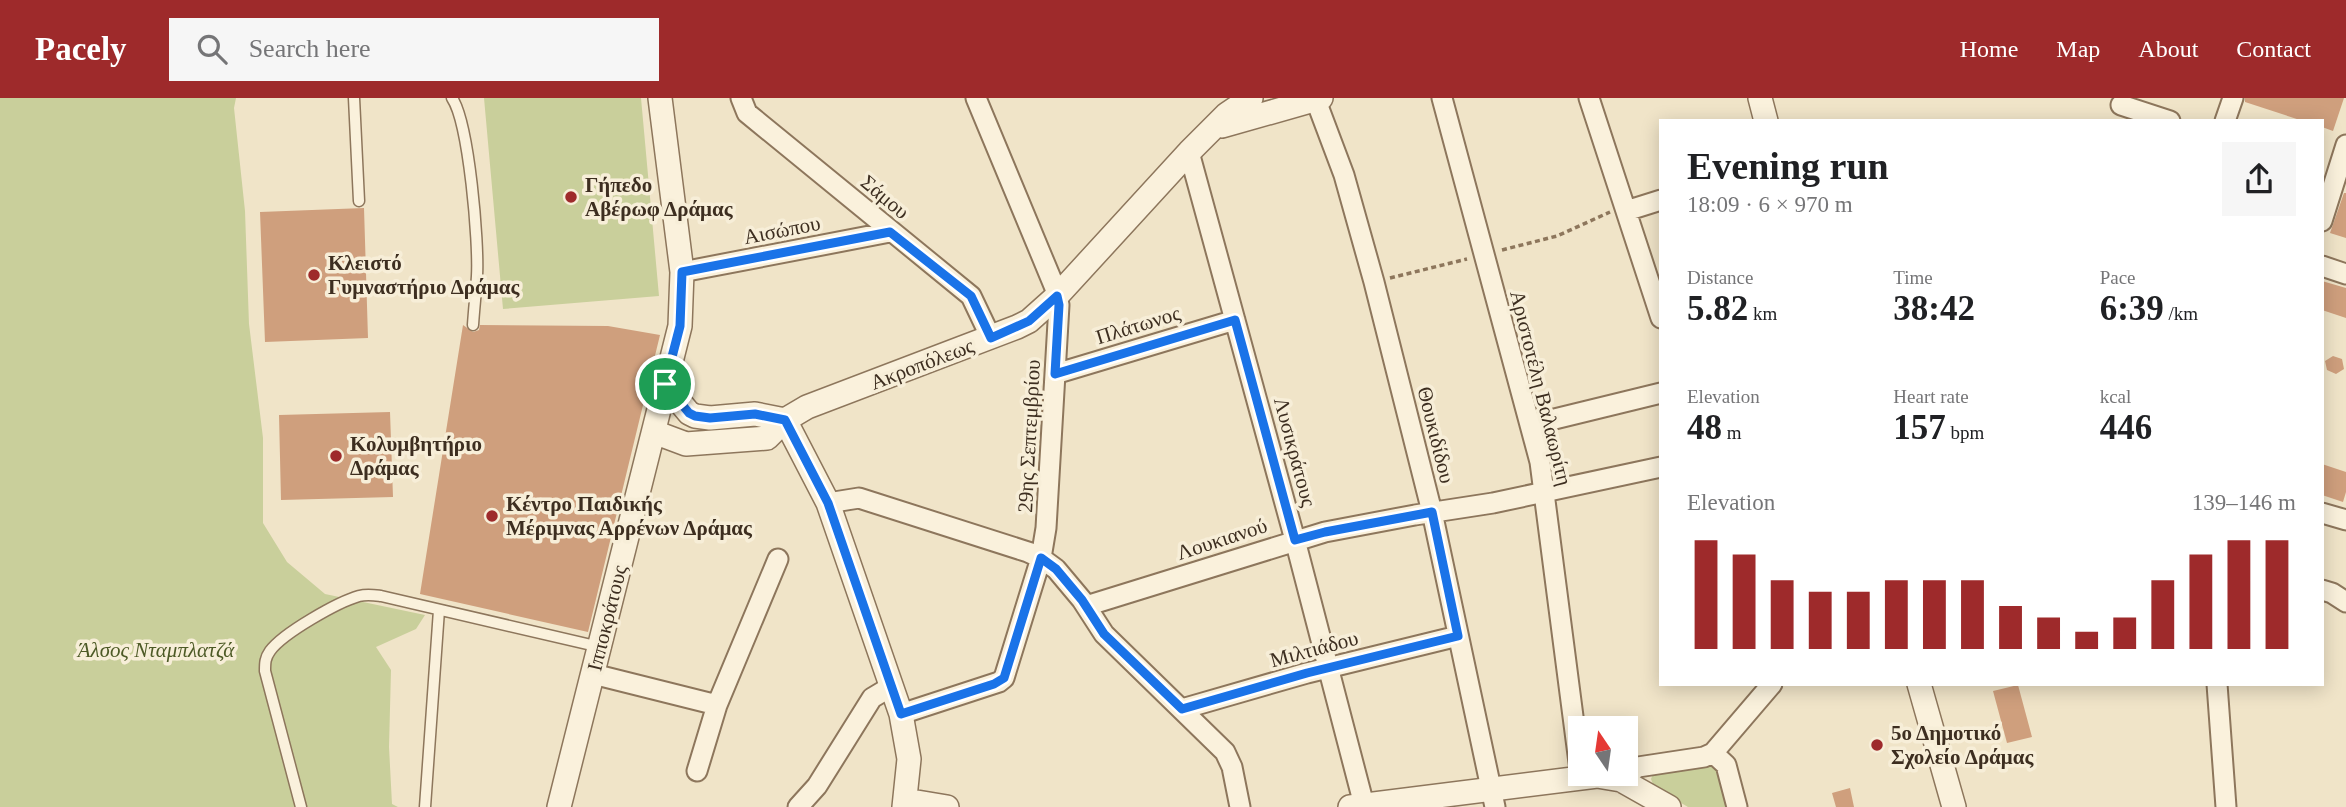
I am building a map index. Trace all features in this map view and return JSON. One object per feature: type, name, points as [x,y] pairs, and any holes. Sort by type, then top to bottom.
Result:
[{"type":"street","name":"Ιπποκράτους","points":[[559,807],[680,326],[682,272],[660,98]]},
{"type":"street","name":"Σάμου","points":[[741,98],[747,113],[971,296],[991,338]]},
{"type":"street","name":"29ης Σεπτεμβρίου","points":[[901,714],[994,684],[1004,678],[1041,558],[1046,528],[1059,305],[976,98]]},
{"type":"street","points":[[1212,130],[1227,114],[1251,98]]},
{"type":"street","name":"Ακροπόλεως","points":[[654,432],[685,444],[767,438],[785,420],[807,407],[991,338],[1029,321],[1057,296],[1212,130],[1254,115],[1317,98]]},
{"type":"street","name":"Θουκιδίδου","points":[[1317,98],[1352,200],[1432,512],[1488,801]]},
{"type":"street","name":"Αριστοτέλη Βαλαωρίτη","points":[[1442,98],[1540,462],[1573,716]]},
{"type":"street","points":[[1589,98],[1659,312]]},
{"type":"street","points":[[1760,98],[1765,119]]},
{"type":"street","points":[[2226,119],[2233,98]]},
{"type":"street","points":[[2121,108],[2162,119]]},
{"type":"street","points":[[2324,207],[2329,173],[2346,146]]},
{"type":"street","name":"Λυσικράτους","points":[[1189,152],[1329,667],[1357,806]]},
{"type":"street","points":[[1626,211],[1659,201]]},
{"type":"street","name":"Αισώπου","points":[[682,272],[890,232]]},
{"type":"street","points":[[2324,267],[2346,274]]},
{"type":"street","name":"Πλάτωνος","points":[[1055,374],[1235,320]]},
{"type":"street","points":[[665,384],[689,413],[695,416],[710,418],[755,414],[785,420],[828,503],[901,714],[909,758],[905,804],[947,807]]},
{"type":"street","points":[[1530,425],[1659,393]]},
{"type":"street","name":"Λουκιανού","points":[[1086,606],[1325,532],[1432,512],[1471,508],[1659,467]]},
{"type":"street","points":[[828,503],[859,498],[1028,552],[1056,569],[1086,606],[1104,634],[1228,757],[1234,773],[1240,807]]},
{"type":"street","points":[[2324,514],[2346,520]]},
{"type":"street","points":[[697,771],[717,705],[778,559]]},
{"type":"street","points":[[2324,591],[2346,602]]},
{"type":"street","name":"Μιλτιάδου","points":[[1182,709],[1329,667],[1458,636]]},
{"type":"street","points":[[593,674],[717,705]]},
{"type":"street","points":[[798,807],[817,786],[872,698],[892,686]]},
{"type":"street","points":[[1638,767],[1704,757],[1713,753],[1768,686]]},
{"type":"street","points":[[1920,686],[1954,807]]},
{"type":"street","points":[[2217,686],[2226,807]]},
{"type":"street","points":[[1713,753],[1726,765],[1737,807]]},
{"type":"street","points":[[1357,806],[1488,801],[1568,781]]},
{"type":"street","points":[[1632,786],[1670,807]]},
{"type":"lane","points":[[354,98],[359,201]]},
{"type":"lane","points":[[452,98],[459,110],[463,129],[475,224],[477,274],[473,325]]},
{"type":"lane","points":[[301,807],[265,671],[265,660],[271,649],[291,632],[359,596],[381,596],[601,647]]},
{"type":"lane","points":[[425,807],[439,610]]},
{"type":"green space","name":"Άλσος Νταμπλατζά","points":[[0,98],[236,98],[234,108],[245,211],[249,324],[263,438],[263,523],[287,562],[325,594],[425,615],[416,629],[376,647],[391,670],[389,747],[392,804],[398,807],[0,807]]},
{"type":"green space","name":"Γήπεδο Αβέρωφ Δράμας","points":[[484,98],[641,98],[659,296],[503,309]]},
{"type":"green space","points":[[1711,764],[1719,767],[1731,807],[1688,807],[1654,787],[1651,779],[1653,774]]},
{"type":"building","points":[[2245,98],[2344,98],[2333,131],[2324,128],[2324,119],[2297,119],[2245,102]]},
{"type":"building","points":[[2346,193],[2346,238],[2330,233]]},
{"type":"building","name":"Κλειστό Γυμναστήριο Δράμας","points":[[364,208],[368,338],[265,342],[260,212]]},
{"type":"building","points":[[2324,282],[2346,288],[2346,318],[2324,311]]},
{"type":"building","points":[[463,325],[473,332],[479,330],[480,325],[608,326],[660,335],[588,632],[420,594]]},
{"type":"building","points":[[2333,356],[2342,359],[2344,369],[2336,374],[2327,370],[2325,361]]},
{"type":"building","name":"Κολυμβητήριο Δράμας","points":[[390,412],[393,497],[281,500],[279,415]]},
{"type":"building","points":[[2324,465],[2346,472],[2343,502],[2324,496]]},
{"type":"building","points":[[2018,686],[2032,737],[2007,743],[1993,691]]},
{"type":"building","points":[[1850,788],[1854,807],[1836,807],[1832,793]]},
{"type":"place","name":"Γήπεδο Αβέρωφ Δράμας","points":[[571,197]]},
{"type":"place","name":"Κλειστό Γυμναστήριο Δράμας","points":[[314,275]]},
{"type":"place","name":"Κολυμβητήριο Δράμας","points":[[336,456]]},
{"type":"place","name":"Κέντρο Παιδικής Μέριμνας Αρρένων Δράμας","points":[[492,516]]},
{"type":"place","name":"5ο Δημοτικό Σχολείο Δράμας","points":[[1877,745]]},
{"type":"route","points":[[890,232],[971,296],[991,338],[1029,321],[1057,296],[1059,305],[1055,374],[1235,320],[1295,540],[1432,512],[1458,636],[1307,673],[1182,709],[1100,630],[1082,600],[1056,569],[1041,558],[1004,678],[994,684],[901,714],[828,503],[785,420],[755,414],[710,418],[695,416],[689,413],[665,384],[682,316],[682,272],[890,232]]}]
